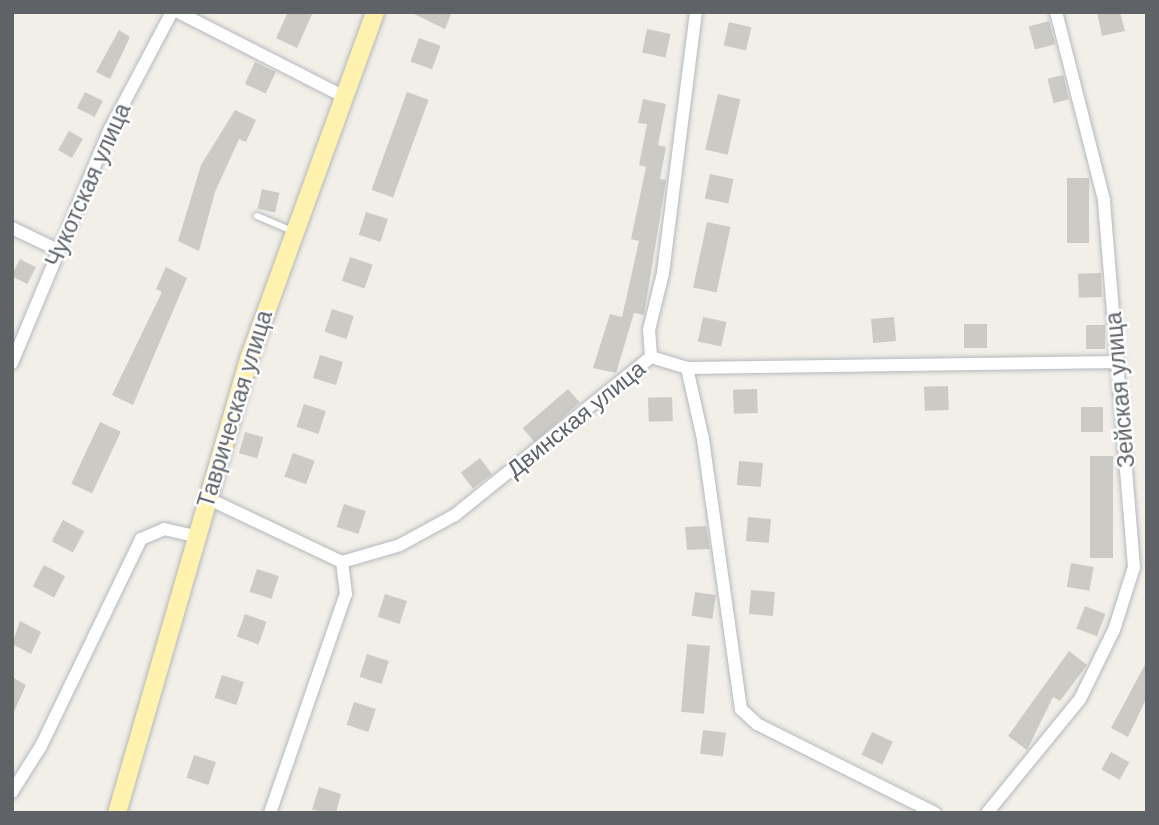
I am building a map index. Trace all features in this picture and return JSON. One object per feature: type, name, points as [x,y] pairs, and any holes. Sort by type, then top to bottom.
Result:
[{"type":"main road","name":"Таврическая улица","points":[[117,813],[195,536],[293,231],[341,96],[375,12]]},
{"type":"street","name":"Чукотская улица","points":[[12,363],[110,129],[172,12]]},
{"type":"street","points":[[178,12],[341,96]]},
{"type":"street","name":"Двинская улица","points":[[342,562],[422,537],[455,515],[651,357],[649,330],[663,274],[696,12]]},
{"type":"street","name":"Зейская улица","points":[[987,813],[1080,698],[1114,629],[1134,567],[1104,200],[1056,12]]},
{"type":"street","points":[[12,228],[58,250]]},
{"type":"street","points":[[651,357],[687,368],[1118,362]]},
{"type":"street","points":[[687,368],[707,464],[741,709],[757,724],[935,813]]},
{"type":"street","points":[[207,498],[342,562],[346,594],[270,813]]},
{"type":"street","points":[[12,792],[41,746],[141,539],[164,528],[195,536]]},
{"type":"lane","points":[[257,216],[293,231]]},
{"type":"building","points":[[288,12],[313,12],[297,48],[276,38]]},
{"type":"building","points":[[410,12],[452,12],[445,29]]},
{"type":"building","points":[[1097,12],[1120,12],[1125,31],[1102,36]]},
{"type":"building","points":[[1049,21],[1055,44],[1035,50],[1029,26]]},
{"type":"building","points":[[729,22],[751,27],[746,51],[724,45]]},
{"type":"building","points":[[647,29],[670,34],[665,57],[642,52]]},
{"type":"building","points":[[119,30],[130,37],[110,79],[96,72]]},
{"type":"building","points":[[419,38],[441,46],[432,69],[410,61]]},
{"type":"building","points":[[255,62],[276,72],[266,93],[245,84]]},
{"type":"building","points":[[1063,75],[1069,99],[1054,103],[1047,79]]},
{"type":"building","points":[[85,92],[103,101],[95,117],[77,108]]},
{"type":"building","points":[[407,92],[429,100],[393,198],[371,190]]},
{"type":"building","points":[[718,94],[740,99],[728,155],[705,150]]},
{"type":"building","points":[[643,99],[666,104],[658,145],[666,147],[660,179],[666,180],[644,315],[634,313],[616,373],[593,368],[610,314],[622,317],[639,241],[631,239],[646,167],[639,165],[647,124],[638,123]]},
{"type":"building","points":[[235,110],[256,120],[246,142],[239,139],[215,192],[199,251],[178,241],[201,165]]},
{"type":"building","points":[[69,131],[83,139],[72,158],[58,150]]},
{"type":"building","points":[[710,174],[733,179],[728,203],[705,198]]},
{"type":"building","points":[[1067,178],[1089,178],[1089,243],[1067,243]]},
{"type":"building","points":[[262,189],[280,193],[275,213],[258,208]]},
{"type":"building","points":[[366,212],[388,219],[380,242],[359,235]]},
{"type":"building","points":[[707,222],[730,227],[717,293],[693,288]]},
{"type":"building","points":[[350,257],[373,265],[365,288],[342,281]]},
{"type":"building","points":[[20,259],[36,267],[27,284],[12,276]]},
{"type":"building","points":[[166,267],[187,278],[133,405],[112,395],[162,292],[156,289]]},
{"type":"building","points":[[1101,273],[1102,297],[1079,298],[1078,274]]},
{"type":"building","points":[[332,309],[354,316],[346,339],[325,332]]},
{"type":"building","points":[[703,317],[726,322],[721,346],[698,341]]},
{"type":"building","points":[[894,317],[896,341],[873,343],[871,319]]},
{"type":"building","points":[[964,324],[987,324],[987,348],[964,348]]},
{"type":"building","points":[[1086,325],[1105,325],[1105,349],[1086,349]]},
{"type":"building","points":[[320,355],[343,362],[336,385],[313,378]]},
{"type":"building","points":[[948,386],[949,410],[925,411],[924,387]]},
{"type":"building","points":[[568,389],[580,403],[535,442],[523,428]]},
{"type":"building","points":[[757,389],[758,413],[734,414],[733,390]]},
{"type":"building","points":[[672,397],[673,421],[649,422],[648,398]]},
{"type":"building","points":[[304,404],[326,411],[318,434],[297,427]]},
{"type":"building","points":[[1081,407],[1103,407],[1103,432],[1081,432]]},
{"type":"building","points":[[100,422],[121,432],[92,493],[71,484]]},
{"type":"building","points":[[245,432],[263,437],[257,458],[239,453]]},
{"type":"building","points":[[293,453],[315,461],[306,484],[284,476]]},
{"type":"building","points":[[1090,456],[1113,456],[1113,558],[1090,558]]},
{"type":"building","points":[[480,458],[492,474],[473,488],[461,472]]},
{"type":"building","points":[[739,461],[763,463],[761,487],[737,485]]},
{"type":"building","points":[[344,504],[366,511],[358,534],[337,527]]},
{"type":"building","points":[[748,517],[771,519],[769,543],[746,541]]},
{"type":"building","points":[[63,520],[84,531],[73,552],[52,541]]},
{"type":"building","points":[[706,526],[710,549],[687,550],[685,527]]},
{"type":"building","points":[[1071,563],[1094,567],[1089,591],[1067,587]]},
{"type":"building","points":[[44,565],[65,576],[54,597],[33,586]]},
{"type":"building","points":[[257,569],[279,576],[271,599],[250,592]]},
{"type":"building","points":[[751,590],[775,592],[773,616],[749,614]]},
{"type":"building","points":[[695,592],[716,595],[712,619],[692,616]]},
{"type":"building","points":[[385,594],[407,601],[399,624],[378,617]]},
{"type":"building","points":[[1085,606],[1106,614],[1097,636],[1076,628]]},
{"type":"building","points":[[245,614],[267,622],[258,644],[237,637]]},
{"type":"building","points":[[20,621],[41,632],[31,654],[12,644]]},
{"type":"building","points":[[687,644],[710,646],[704,714],[681,712]]},
{"type":"building","points":[[1069,651],[1087,665],[1060,701],[1053,697],[1027,750],[1008,736]]},
{"type":"building","points":[[367,654],[389,661],[381,684],[360,677]]},
{"type":"building","points":[[1147,661],[1147,697],[1128,737],[1111,728]]},
{"type":"building","points":[[222,675],[244,682],[236,705],[215,698]]},
{"type":"building","points":[[12,677],[26,685],[12,716]]},
{"type":"building","points":[[354,702],[376,709],[368,732],[347,725]]},
{"type":"building","points":[[703,730],[726,733],[723,757],[700,754]]},
{"type":"building","points":[[872,732],[893,742],[882,764],[861,755]]},
{"type":"building","points":[[1111,752],[1129,762],[1120,780],[1101,769]]},
{"type":"building","points":[[194,755],[216,762],[208,785],[187,778]]},
{"type":"building","points":[[319,787],[341,794],[336,813],[312,810]]}]
